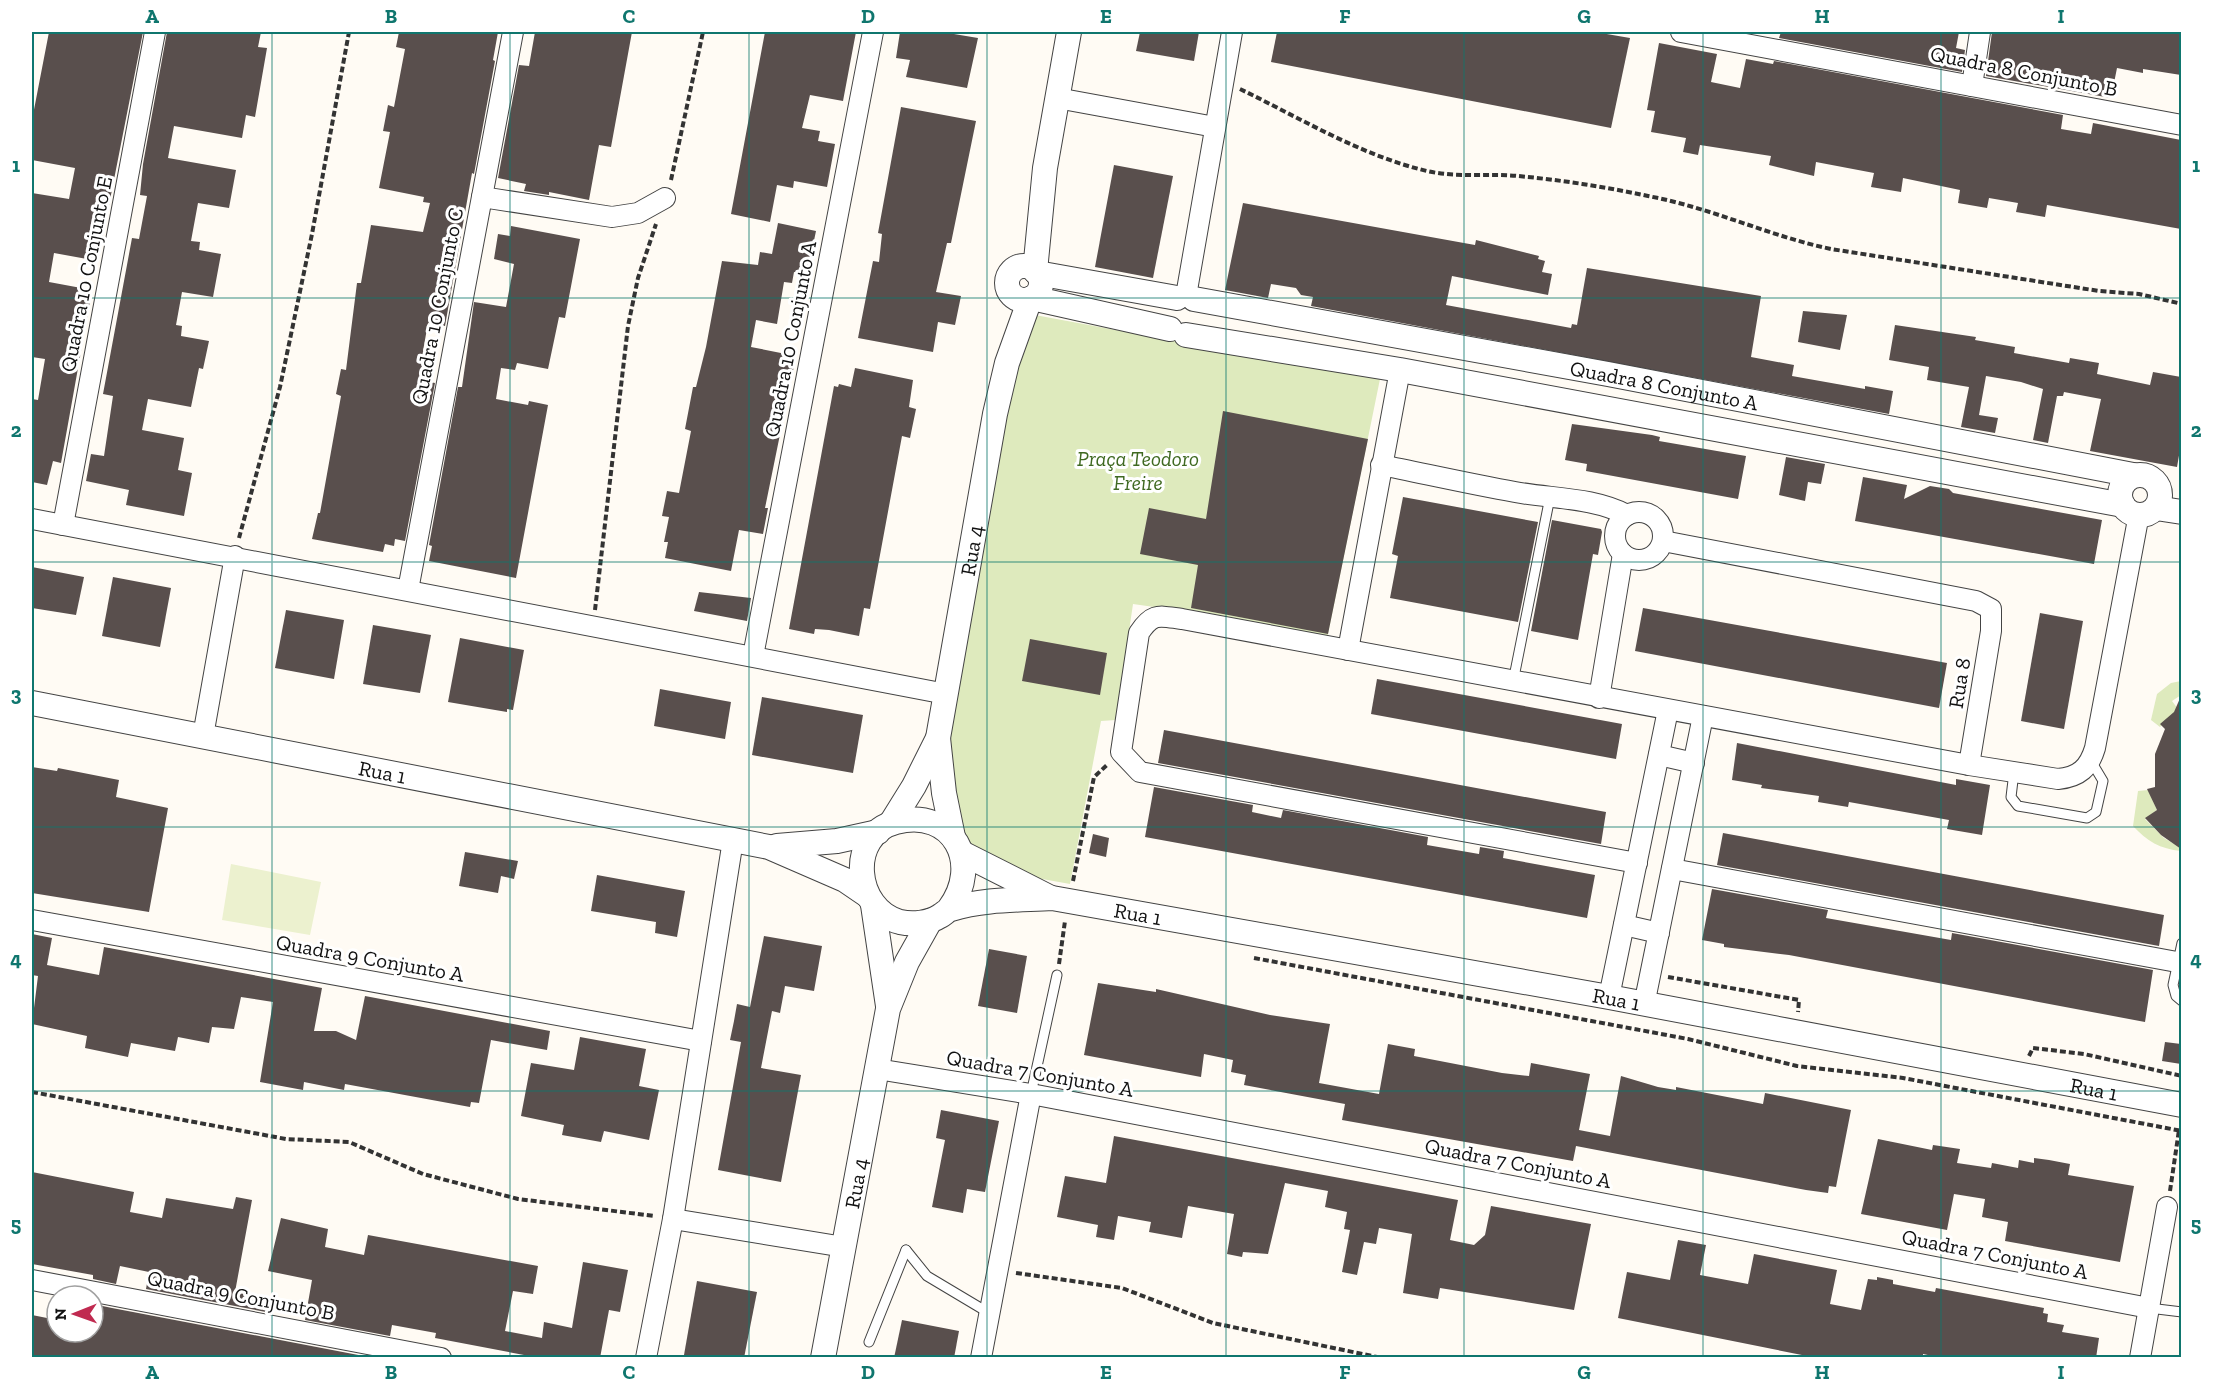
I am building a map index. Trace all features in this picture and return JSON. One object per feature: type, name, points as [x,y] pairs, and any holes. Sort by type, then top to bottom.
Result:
[{"type":"street","name":"Quadra 10 Conjunto E","points":[[63,525],[155,32]]},
{"type":"street","name":"Quadra 10 Conjunto C","points":[[408,590],[513,32]]},
{"type":"street","name":"Quadra 10 Conjunto A","points":[[753,656],[873,32]]},
{"type":"street","points":[[1030,271],[1069,32]]},
{"type":"street","points":[[1178,332],[1166,321],[1165,312],[1170,303],[1186,298],[1233,32]]},
{"type":"street","name":"Quadra 8 Conjunto B","points":[[1681,32],[2181,125]]},
{"type":"street","points":[[1972,86],[1980,32]]},
{"type":"street","points":[[1057,98],[1215,127]]},
{"type":"street","points":[[482,197],[612,217],[638,213],[665,198]]},
{"type":"street","name":"Quadra 8 Conjunto A","points":[[1030,271],[1608,374],[2181,486]]},
{"type":"street","name":"Rua 4","points":[[938,738],[995,414],[1024,297],[1041,284],[1030,271]]},
{"type":"street","name":"Quadra 8 Conjunto A","points":[[1024,297],[1178,332],[1400,370],[2139,509],[2181,512]]},
{"type":"street","points":[[1564,401],[1559,387],[1560,379],[1569,367]]},
{"type":"street","points":[[1348,650],[1380,465],[1400,370]]},
{"type":"street","points":[[1604,408],[1613,401],[1616,389],[1608,374]]},
{"type":"street","points":[[1380,465],[1607,506],[1627,515]]},
{"type":"street","points":[[2144,478],[2160,489],[2160,499],[2139,509],[2121,490],[2125,481],[2144,478]]},
{"type":"street","points":[[1637,863],[1140,772],[1121,752],[1139,633],[1147,621],[1158,616],[1970,765],[2072,778],[2091,761],[2139,509]]},
{"type":"street","points":[[1636,512],[1647,513],[1657,519],[1663,529],[1663,541],[1652,556],[1642,560],[1632,559],[1623,554],[1618,547],[1616,529],[1627,515],[1636,512]]},
{"type":"street","points":[[32,519],[946,694]]},
{"type":"street","name":"Rua 8","points":[[1663,541],[1976,601],[1991,609],[1991,631],[1970,765]]},
{"type":"street","points":[[1599,698],[1623,554]]},
{"type":"street","points":[[202,736],[234,556]]},
{"type":"street","name":"Rua 1","points":[[32,703],[769,847]]},
{"type":"street","points":[[1609,997],[1668,710]]},
{"type":"street","points":[[1644,1005],[1652,975],[1703,716]]},
{"type":"street","points":[[888,1009],[870,900],[861,878],[862,861],[867,845],[885,828],[914,786],[938,738]]},
{"type":"street","points":[[888,1009],[907,962],[964,883],[965,868],[944,793],[938,738]]},
{"type":"street","points":[[1659,755],[1694,763]]},
{"type":"street","points":[[769,847],[837,841],[908,819],[924,820],[940,826],[957,845],[1065,912]]},
{"type":"street","points":[[646,1358],[673,1219],[733,840]]},
{"type":"street","points":[[769,847],[837,876],[870,900],[885,915],[899,922],[915,923],[1002,901],[1065,912]]},
{"type":"street","points":[[1672,869],[2179,953]]},
{"type":"street","name":"Rua 1","points":[[1065,912],[1609,997],[2181,1115]]},
{"type":"street","name":"Quadra 9 Conjunto A","points":[[32,920],[701,1041]]},
{"type":"street","points":[[1624,925],[1659,933]]},
{"type":"street","name":"Rua 4","points":[[823,1358],[888,1009]]},
{"type":"street","name":"Quadra 7 Conjunto A","points":[[877,1069],[1031,1094],[2150,1308]]},
{"type":"street","points":[[981,1358],[1031,1094]]},
{"type":"street","points":[[2140,1358],[2167,1207]]},
{"type":"street","points":[[673,1219],[844,1247]]},
{"type":"street","name":"Quadra 9 Conjunto B","points":[[32,1280],[441,1358]]},
{"type":"lane","points":[[1513,682],[1550,497]]},
{"type":"lane","points":[[2014,772],[2011,797],[2018,806],[2087,818],[2096,812],[2103,781],[2091,761]]},
{"type":"lane","points":[[2179,953],[2174,991],[2181,1001]]},
{"type":"lane","points":[[1031,1094],[1057,975]]},
{"type":"lane","points":[[869,1342],[906,1250],[927,1276],[990,1313]]},
{"type":"lane","points":[[2150,1308],[2181,1312]]},
{"type":"path","points":[[234,556],[282,376],[312,234],[348,32]]},
{"type":"path","points":[[593,627],[628,326],[638,278],[674,167],[703,32]]},
{"type":"path","points":[[1223,81],[1372,152],[1426,171],[1451,175],[1518,176],[1647,195],[1724,214],[1800,242],[1832,249],[2099,291],[2139,294],[2181,304]]},
{"type":"path","points":[[1057,975],[1065,912],[1094,777],[1121,752]]},
{"type":"path","points":[[1242,956],[1688,1039],[1797,1066],[1903,1078],[2180,1131]]},
{"type":"path","points":[[1652,975],[1799,1000],[1797,1018]]},
{"type":"path","points":[[2027,1060],[2032,1048],[2084,1054],[2181,1076]]},
{"type":"path","points":[[32,1092],[286,1139],[349,1142],[423,1174],[518,1198],[673,1219]]},
{"type":"path","points":[[2167,1207],[2181,1115]]},
{"type":"path","points":[[997,1270],[1122,1288],[1213,1323],[1382,1358]]},
{"type":"green space","name":"Praça Teodoro Freire","points":[[1035,315],[1380,379],[1327,639],[1133,604],[1116,720],[1101,721],[1070,884],[1020,875],[995,864],[960,835],[940,747],[1014,373]]},
{"type":"green space","points":[[2181,681],[2181,695],[2172,701],[2178,709],[2160,727],[2151,720],[2157,694],[2171,683]]},
{"type":"green space","points":[[2148,790],[2157,810],[2145,819],[2164,838],[2181,848],[2181,851],[2154,843],[2133,826],[2138,791]]},
{"type":"green space","points":[[231,864],[321,882],[310,935],[222,920]]},
{"type":"building","points":[[49,32],[143,32],[98,261],[54,253],[49,282],[92,290],[61,463],[53,461],[47,485],[32,482],[32,399],[38,400],[45,359],[32,357],[32,193],[69,199],[75,168],[32,160],[32,120]]},
{"type":"building","points":[[167,32],[261,32],[258,47],[267,48],[255,117],[246,115],[242,138],[174,126],[168,158],[236,170],[229,208],[198,203],[191,241],[200,242],[199,250],[221,254],[213,297],[182,292],[176,325],[182,326],[181,336],[209,341],[203,369],[199,368],[191,407],[148,399],[142,430],[184,438],[178,470],[192,473],[184,516],[126,505],[129,490],[86,481],[91,454],[104,456],[113,396],[103,394],[132,238],[139,239],[147,196],[140,195],[143,164]]},
{"type":"building","points":[[399,32],[498,32],[493,60],[495,61],[474,174],[472,173],[445,326],[428,323],[419,380],[435,383],[405,541],[395,539],[394,546],[385,544],[383,552],[312,539],[318,513],[320,513],[341,396],[336,394],[341,369],[346,370],[357,283],[361,283],[371,225],[423,232],[430,203],[423,202],[424,197],[379,188],[390,132],[383,131],[388,105],[394,107],[405,49],[396,47]]},
{"type":"building","points":[[535,32],[632,32],[611,147],[599,145],[589,200],[549,192],[549,195],[524,191],[526,184],[498,178],[519,65],[529,66]]},
{"type":"building","points":[[765,32],[856,32],[843,101],[810,95],[802,128],[820,131],[818,141],[835,144],[827,187],[794,181],[793,188],[777,185],[770,222],[731,214]]},
{"type":"building","points":[[900,32],[942,32],[978,38],[967,88],[906,77],[910,60],[896,58]]},
{"type":"building","points":[[1140,32],[1199,32],[1194,61],[1136,51]]},
{"type":"building","points":[[1277,32],[1595,32],[1630,38],[1611,128],[1271,62]]},
{"type":"building","points":[[1781,32],[1959,32],[1956,48],[1965,50],[1962,72],[1779,38]]},
{"type":"building","points":[[1992,32],[2181,32],[2181,75],[2143,69],[2143,73],[2117,68],[2111,98],[1986,76]]},
{"type":"building","points":[[1659,43],[1717,54],[1711,82],[1740,88],[1746,59],[1773,64],[1774,61],[2063,115],[2061,129],[2091,134],[2093,123],[2181,140],[2181,229],[2047,205],[2045,217],[2016,212],[2018,203],[1989,198],[1987,208],[1958,203],[1960,190],[1903,178],[1901,192],[1871,187],[1874,173],[1816,162],[1814,176],[1769,165],[1771,156],[1700,145],[1698,155],[1683,152],[1686,138],[1651,132],[1655,111],[1647,110]]},
{"type":"building","points":[[901,107],[976,121],[951,243],[947,243],[936,292],[961,296],[955,325],[938,322],[933,352],[858,338],[873,261],[879,262],[882,234],[878,233]]},
{"type":"building","points":[[1114,165],[1173,176],[1153,278],[1095,267]]},
{"type":"building","points":[[1243,203],[1475,245],[1476,240],[1539,256],[1538,259],[1545,261],[1542,272],[1552,274],[1548,295],[1452,276],[1446,305],[1571,328],[1572,324],[1577,325],[1587,268],[1761,296],[1751,357],[1794,365],[1792,376],[1865,389],[1865,386],[1893,391],[1889,414],[1311,306],[1313,297],[1301,295],[1296,288],[1271,284],[1268,298],[1225,290]]},
{"type":"building","points":[[778,223],[816,231],[807,274],[794,272],[792,283],[784,282],[777,324],[756,320],[751,347],[796,356],[765,508],[768,508],[763,534],[739,530],[731,571],[665,558],[668,542],[664,542],[669,517],[662,516],[667,491],[679,493],[691,431],[685,429],[693,387],[696,387],[706,347],[722,261],[758,265],[760,252],[772,254]]},
{"type":"building","points":[[511,226],[580,239],[565,318],[559,317],[548,369],[517,363],[515,370],[501,368],[496,399],[528,405],[529,401],[548,405],[516,578],[429,561],[432,546],[429,545],[458,387],[462,387],[474,302],[506,307],[514,264],[494,259],[498,234],[510,236]]},
{"type":"building","points":[[1803,311],[1847,315],[1840,350],[1798,342]]},
{"type":"building","points":[[1895,325],[1976,337],[1975,340],[2015,347],[2014,353],[2069,363],[2070,358],[2099,363],[2097,374],[2150,385],[2153,372],[2181,377],[2181,444],[2177,467],[2090,451],[2101,399],[2064,392],[2063,396],[2057,396],[2048,443],[2033,440],[2043,389],[2021,382],[1986,376],[1979,415],[1998,418],[1995,433],[1961,427],[1969,387],[1927,380],[1929,367],[1889,360]]},
{"type":"building","points":[[855,368],[913,380],[909,407],[916,409],[910,438],[902,436],[870,609],[864,608],[859,636],[829,630],[815,629],[814,634],[789,629],[834,386],[838,387],[839,384],[851,387]]},
{"type":"building","points":[[1223,411],[1368,439],[1328,634],[1191,608],[1198,565],[1140,554],[1149,508],[1206,519]]},
{"type":"building","points":[[1572,424],[1652,435],[1660,437],[1659,441],[1746,456],[1738,499],[1586,471],[1587,464],[1565,460]]},
{"type":"building","points":[[1786,457],[1825,464],[1821,484],[1808,482],[1805,501],[1779,495]]},
{"type":"building","points":[[1863,477],[1907,485],[1904,499],[1930,486],[1949,489],[1953,493],[2102,520],[2094,564],[1855,521]]},
{"type":"building","points":[[1403,497],[1538,522],[1518,622],[1390,598],[1398,556],[1392,554]]},
{"type":"building","points":[[1552,520],[1601,529],[1602,532],[1598,555],[1593,554],[1578,640],[1531,631]]},
{"type":"building","points":[[32,567],[84,577],[76,615],[32,608]]},
{"type":"building","points":[[113,577],[171,588],[160,647],[102,636]]},
{"type":"building","points":[[699,592],[751,598],[747,621],[694,611]]},
{"type":"building","points":[[1643,608],[1947,663],[1939,708],[1635,651]]},
{"type":"building","points":[[286,610],[344,620],[334,679],[275,668]]},
{"type":"building","points":[[2040,613],[2083,621],[2064,729],[2021,721]]},
{"type":"building","points":[[373,625],[431,635],[420,693],[363,684]]},
{"type":"building","points":[[460,638],[524,650],[513,710],[507,709],[507,712],[448,702]]},
{"type":"building","points":[[1030,639],[1107,653],[1100,695],[1022,681]]},
{"type":"building","points":[[1377,679],[1622,724],[1616,759],[1371,714]]},
{"type":"building","points":[[660,689],[731,702],[725,739],[654,726]]},
{"type":"building","points":[[2181,696],[2181,849],[2161,835],[2145,818],[2157,810],[2147,789],[2155,787],[2155,754],[2165,729],[2160,724],[2174,712]]},
{"type":"building","points":[[762,697],[863,715],[853,773],[752,755]]},
{"type":"building","points":[[1164,730],[1606,812],[1601,844],[1158,763]]},
{"type":"building","points":[[1737,743],[1956,785],[1956,779],[1990,785],[1982,835],[1947,829],[1949,820],[1849,802],[1848,807],[1818,802],[1819,796],[1761,788],[1762,785],[1732,780]]},
{"type":"building","points":[[32,767],[57,771],[58,768],[119,780],[116,797],[168,808],[149,912],[32,893]]},
{"type":"building","points":[[1154,787],[1253,805],[1252,812],[1281,818],[1283,810],[1428,837],[1427,845],[1479,854],[1480,847],[1504,851],[1503,858],[1595,875],[1587,918],[1145,837]]},
{"type":"building","points":[[1723,833],[2164,915],[2159,946],[1717,865]]},
{"type":"building","points":[[1093,834],[1109,838],[1106,857],[1089,853]]},
{"type":"building","points":[[465,852],[518,861],[514,879],[501,876],[498,893],[459,886]]},
{"type":"building","points":[[597,875],[685,891],[677,937],[655,933],[656,922],[591,911]]},
{"type":"building","points":[[1712,889],[1828,910],[1826,918],[1951,940],[1952,933],[2153,970],[2145,1022],[1789,955],[1724,947],[1724,944],[1702,940]]},
{"type":"building","points":[[32,934],[52,938],[47,965],[99,975],[104,947],[322,988],[314,1031],[336,1031],[356,1040],[365,996],[550,1031],[547,1050],[491,1040],[479,1103],[471,1102],[470,1107],[345,1084],[344,1090],[304,1082],[303,1090],[260,1082],[273,1002],[241,997],[234,1029],[212,1027],[209,1043],[178,1037],[175,1051],[131,1043],[128,1057],[85,1048],[87,1036],[32,1024],[38,976],[32,975]]},
{"type":"building","points":[[764,936],[822,946],[814,991],[785,986],[780,1013],[772,1011],[761,1068],[801,1075],[781,1182],[718,1170],[741,1042],[730,1040],[737,1004],[750,1007]]},
{"type":"building","points":[[989,949],[1027,956],[1017,1013],[978,1006]]},
{"type":"building","points":[[1098,983],[1156,992],[1156,989],[1270,1015],[1330,1024],[1319,1083],[1379,1094],[1388,1044],[1415,1049],[1414,1056],[1502,1073],[1529,1076],[1531,1063],[1590,1074],[1579,1130],[1610,1136],[1621,1076],[1658,1087],[1676,1090],[1676,1087],[1763,1104],[1765,1093],[1851,1110],[1836,1187],[1829,1186],[1828,1193],[1806,1190],[1576,1146],[1573,1161],[1342,1120],[1345,1104],[1244,1085],[1246,1075],[1231,1072],[1233,1060],[1204,1054],[1201,1077],[1084,1055]]},
{"type":"building","points":[[580,1037],[646,1049],[639,1086],[659,1090],[649,1140],[604,1131],[601,1142],[562,1135],[564,1125],[521,1116],[531,1063],[574,1070]]},
{"type":"building","points":[[2165,1042],[2181,1044],[2181,1064],[2162,1061]]},
{"type":"building","points":[[941,1110],[999,1121],[985,1192],[967,1189],[963,1213],[932,1207],[945,1140],[936,1138]]},
{"type":"building","points":[[1114,1136],[1458,1200],[1450,1240],[1474,1245],[1485,1235],[1491,1206],[1591,1224],[1574,1310],[1440,1288],[1438,1299],[1403,1293],[1412,1234],[1379,1228],[1376,1244],[1364,1242],[1357,1275],[1342,1272],[1350,1230],[1344,1229],[1347,1212],[1325,1207],[1328,1191],[1285,1183],[1268,1254],[1243,1252],[1242,1257],[1227,1254],[1234,1214],[1188,1206],[1182,1238],[1149,1232],[1151,1222],[1118,1216],[1114,1240],[1096,1237],[1098,1225],[1057,1217],[1065,1176],[1106,1183]]},
{"type":"building","points":[[1878,1139],[1932,1150],[1933,1145],[1960,1149],[1957,1163],[1991,1168],[1992,1163],[2018,1168],[2019,1160],[2034,1163],[2034,1158],[2049,1160],[2070,1164],[2068,1175],[2134,1186],[2120,1262],[2005,1241],[2008,1222],[1982,1217],[1985,1199],[1954,1194],[1947,1230],[1861,1214]]},
{"type":"building","points":[[32,1172],[134,1192],[130,1212],[162,1218],[166,1198],[233,1209],[236,1197],[252,1200],[235,1292],[273,1300],[271,1313],[146,1289],[149,1272],[120,1266],[116,1284],[93,1279],[93,1275],[32,1264]]},
{"type":"building","points":[[281,1218],[328,1229],[325,1247],[364,1255],[368,1235],[538,1266],[533,1294],[513,1291],[505,1331],[542,1338],[544,1322],[572,1328],[583,1262],[628,1270],[620,1312],[609,1310],[600,1358],[540,1358],[435,1338],[436,1333],[392,1325],[390,1336],[305,1320],[312,1280],[268,1271]]},
{"type":"building","points":[[1678,1240],[1706,1245],[1700,1275],[1748,1284],[1754,1254],[1837,1270],[1830,1304],[1861,1310],[1868,1279],[1877,1280],[1877,1277],[1893,1280],[1893,1284],[1935,1292],[1936,1288],[2044,1308],[2043,1313],[2048,1314],[2047,1322],[2064,1325],[2062,1332],[2099,1338],[2096,1358],[1942,1358],[1923,1354],[1923,1358],[1817,1358],[1618,1318],[1627,1272],[1670,1280]]},
{"type":"building","points":[[697,1281],[757,1292],[744,1358],[684,1355]]},
{"type":"building","points":[[105,1306],[374,1358],[32,1358],[32,1315],[45,1318],[45,1344],[105,1344]]},
{"type":"building","points":[[902,1320],[959,1331],[954,1358],[894,1358]]}]
